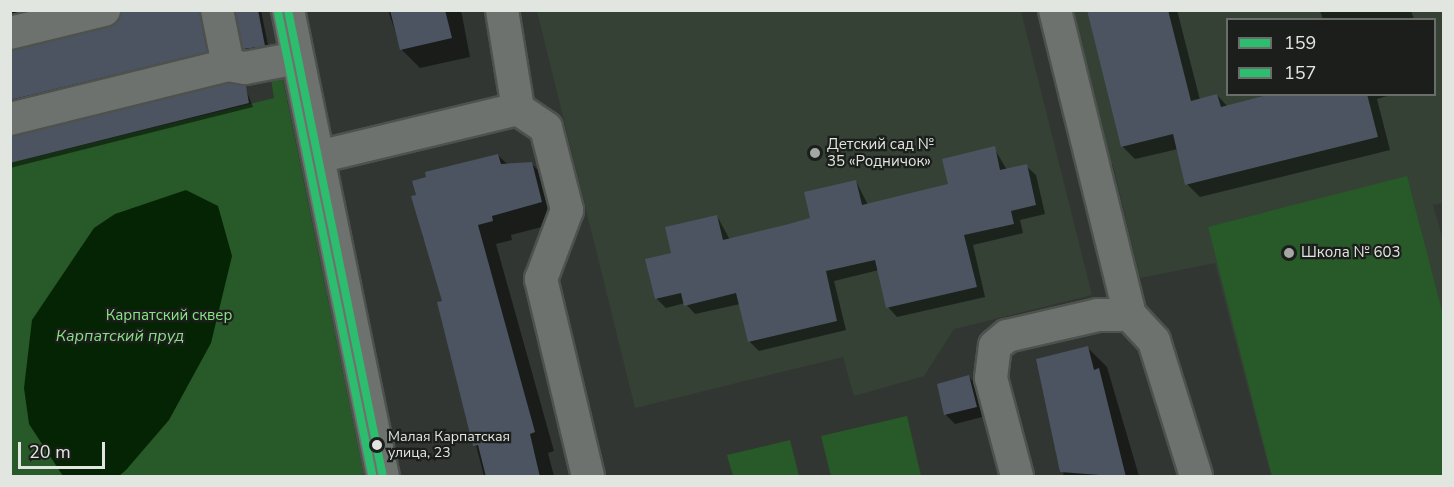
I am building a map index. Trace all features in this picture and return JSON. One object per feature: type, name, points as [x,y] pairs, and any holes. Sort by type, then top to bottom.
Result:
[{"type":"street","points":[[10,33],[104,10]]},
{"type":"street","points":[[217,10],[228,65]]},
{"type":"street","points":[[288,10],[383,477]]},
{"type":"street","points":[[502,10],[518,109],[546,128],[566,194],[563,225],[541,279],[588,477]]},
{"type":"street","points":[[1055,10],[1131,315],[1162,358],[1196,477]]},
{"type":"street","points":[[10,119],[228,65],[245,68],[297,58]]},
{"type":"street","points":[[318,157],[518,109]]},
{"type":"street","points":[[1017,477],[990,378],[995,346],[1007,336],[1098,315],[1131,315]]},
{"type":"shaded area","name":"Детский сад № 35 «Родничок»","points":[[537,11],[1021,11],[1092,295],[954,329],[924,376],[854,396],[843,357],[635,408]]},
{"type":"shaded area","name":"Школа № 603","points":[[1065,11],[1443,11],[1443,203],[1433,205],[1444,243],[1443,476],[1271,476],[1215,263],[1140,278],[1113,165],[1104,163]]},
{"type":"green space","name":"Карпатский сквер","points":[[270,72],[282,75],[364,476],[11,476],[10,163],[274,98]]},
{"type":"green space","points":[[1407,176],[1443,315],[1443,476],[1272,476],[1208,227]]},
{"type":"green space","points":[[907,416],[921,476],[831,476],[821,436]]},
{"type":"green space","points":[[790,440],[799,476],[733,476],[727,455]]},
{"type":"water","name":"Карпатский пруд","points":[[186,190],[218,206],[232,256],[211,343],[169,420],[126,470],[119,476],[63,476],[29,424],[24,388],[32,320],[94,228],[115,214]]},
{"type":"building","points":[[121,10],[199,10],[207,52],[10,100],[10,50],[108,27]]},
{"type":"building","points":[[235,10],[258,10],[265,46],[243,49]]},
{"type":"building","points":[[390,10],[445,10],[452,38],[400,50]]},
{"type":"building","points":[[1087,10],[1168,10],[1191,101],[1217,94],[1221,107],[1263,96],[1368,96],[1378,137],[1185,185],[1173,134],[1121,147]]},
{"type":"building","points":[[229,83],[246,86],[249,103],[10,163],[10,136]]},
{"type":"building","points":[[995,146],[1000,170],[1027,164],[1036,205],[1011,211],[1014,224],[964,235],[977,287],[886,308],[875,260],[826,271],[837,321],[748,342],[736,293],[684,306],[681,293],[655,299],[645,259],[671,253],[665,227],[717,215],[723,240],[785,225],[810,218],[804,192],[856,180],[862,205],[948,184],[942,159]]},
{"type":"building","points":[[498,154],[501,164],[532,162],[542,202],[492,216],[493,221],[478,225],[535,432],[530,434],[540,477],[486,477],[478,445],[473,446],[437,302],[442,301],[411,196],[416,195],[412,181],[426,177],[425,172]]},
{"type":"building","points":[[1088,346],[1094,370],[1099,368],[1126,477],[1060,472],[1036,359]]},
{"type":"building","points":[[969,375],[977,407],[944,415],[937,384]]},
{"type":"transit line","name":"159","points":[[288,10],[383,476]]},
{"type":"transit line","name":"157","points":[[278,12],[372,476]]},
{"type":"place","name":"Детский сад № 35 «Родничок»","points":[[815,153]]},
{"type":"place","name":"Школа № 603","points":[[1289,253]]},
{"type":"place","name":"Малая Карпатская улица, 23","points":[[377,445]]}]
